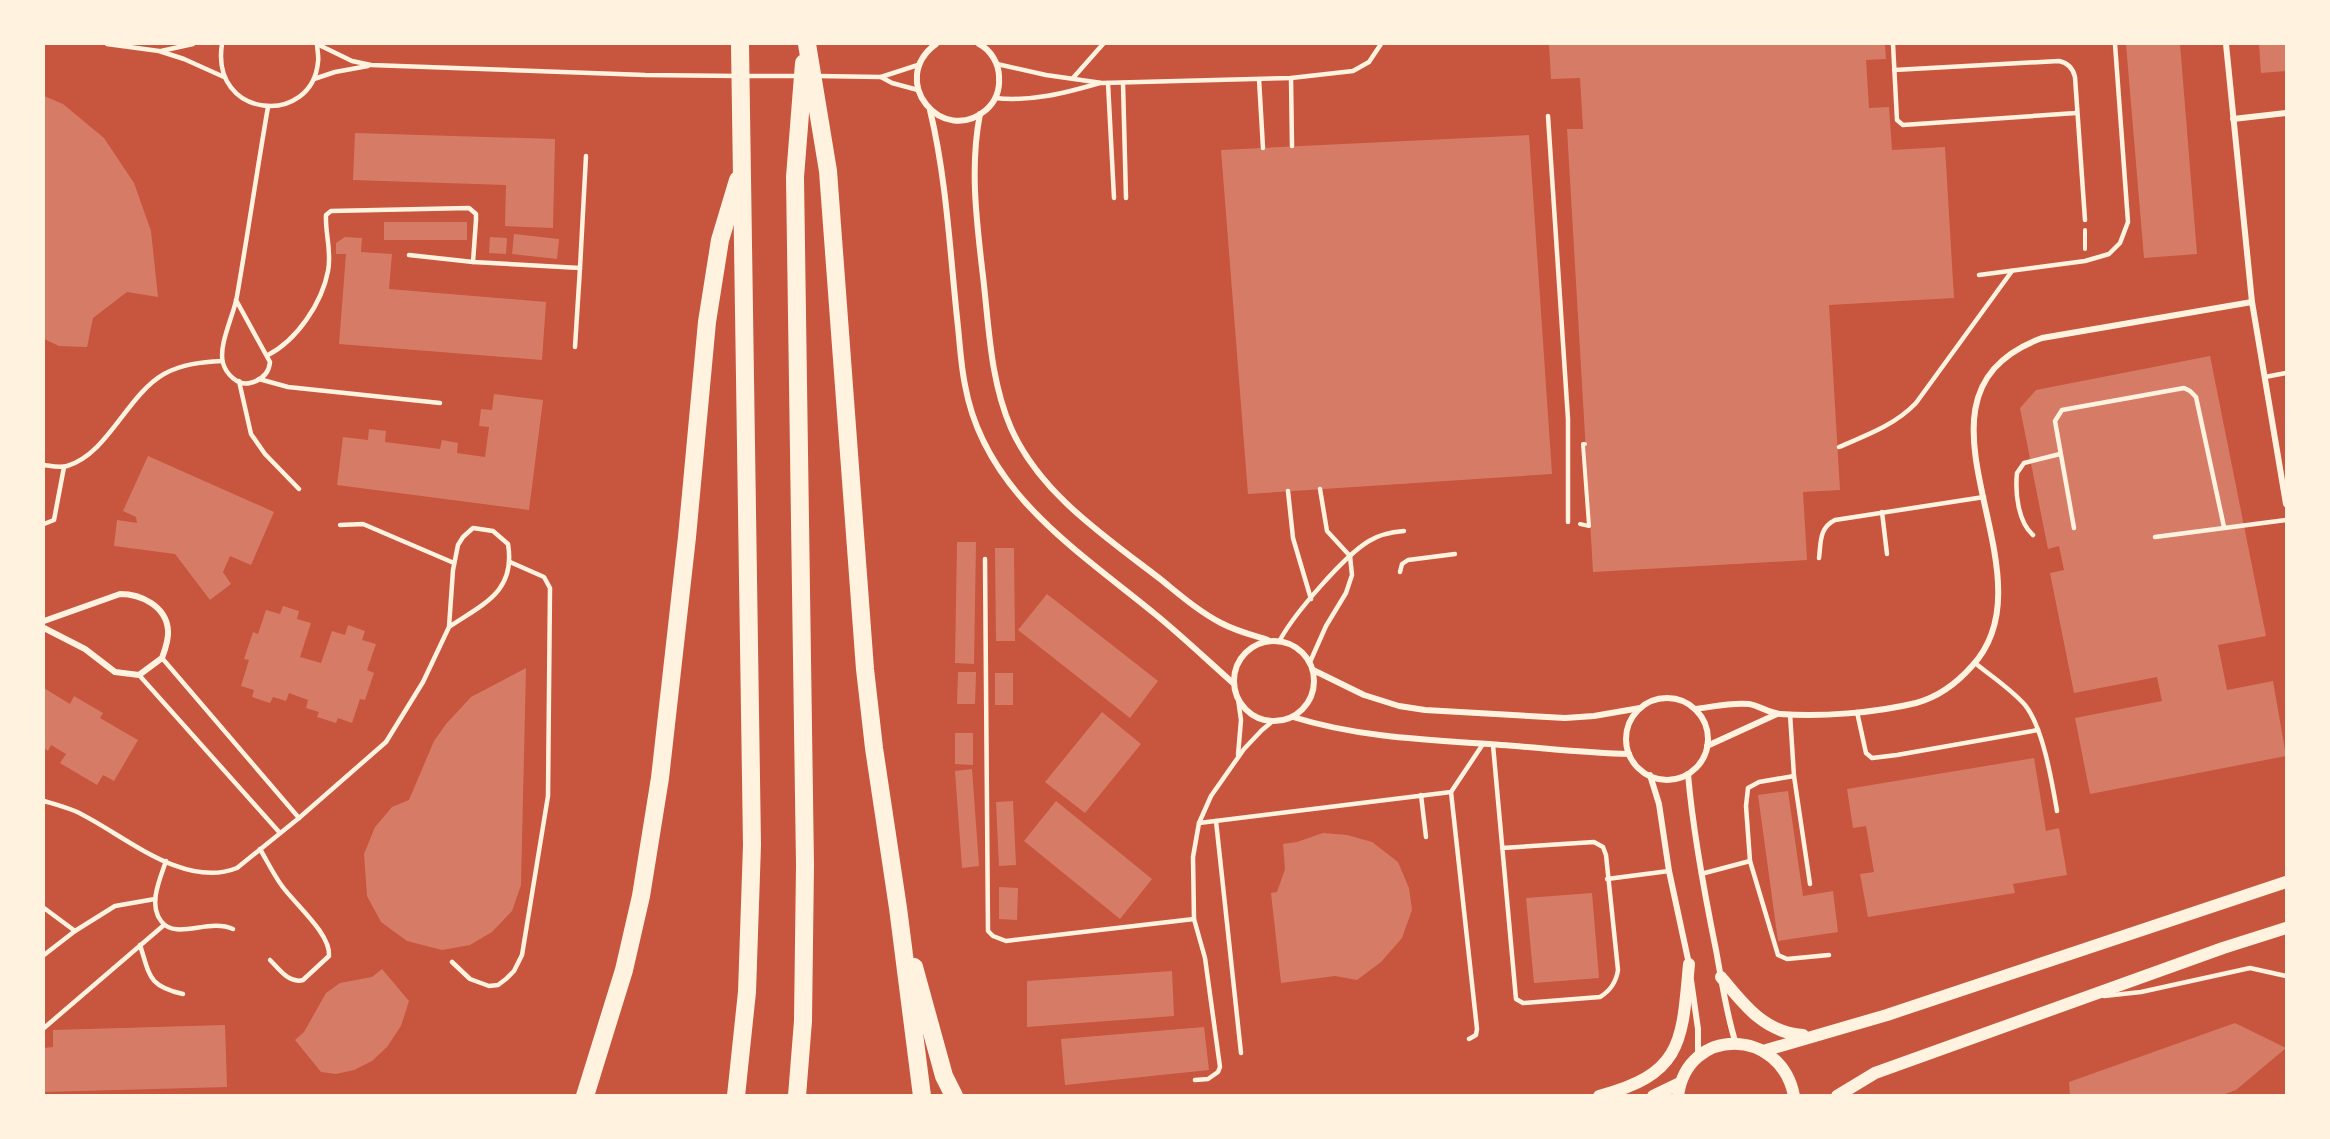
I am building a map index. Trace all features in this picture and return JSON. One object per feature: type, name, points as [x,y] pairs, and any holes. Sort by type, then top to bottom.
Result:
[{"type":"highway","points":[[735,1095],[747,992],[752,845],[744,161],[740,44]]},
{"type":"highway","points":[[806,44],[828,171],[865,669],[922,1095]]},
{"type":"highway","points":[[797,1095],[803,1021],[805,865],[795,177],[806,44]]},
{"type":"highway","points":[[585,1095],[624,970],[641,896],[660,778],[687,537],[706,322],[720,240],[744,161]]},
{"type":"highway","points":[[898,908],[944,1076],[954,1095]]},
{"type":"main road","points":[[1763,1051],[1887,1015],[2286,882]]},
{"type":"main road","points":[[1837,1095],[1875,1073],[2081,998],[2286,928]]},
{"type":"main road","points":[[1599,1095],[1629,1088],[1662,1067],[1669,1057],[1681,1025],[1689,964]]},
{"type":"main road","points":[[1721,977],[1743,1004],[1768,1024],[1787,1033],[1815,1035]]},
{"type":"main road","points":[[1653,1095],[1679,1089],[1687,1069],[1698,1057],[1716,1047],[1736,1044],[1750,1045],[1775,1059],[1785,1071],[1794,1095]]},
{"type":"street","points":[[935,44],[925,53],[918,65],[916,78],[918,90],[922,101],[930,110],[955,121],[968,120],[980,114],[995,98],[1000,81],[997,64],[992,54],[981,44]]},
{"type":"street","points":[[2226,44],[2252,302],[2286,504]]},
{"type":"street","points":[[930,110],[940,156],[965,386],[976,425],[989,454],[1014,492],[1056,535],[1155,614],[1233,682]]},
{"type":"street","points":[[2233,119],[2286,113]]},
{"type":"street","points":[[980,114],[974,169],[992,362],[1002,404],[1021,448],[1048,486],[1125,553],[1204,614],[1232,628],[1268,640],[1280,640],[1297,648],[1310,662],[1315,684],[1311,697],[1304,708],[1293,717],[1273,721],[1252,715],[1244,708],[1238,699],[1233,682],[1234,672],[1242,655],[1250,648],[1268,640]]},
{"type":"street","points":[[1695,709],[1749,704],[1777,714],[1857,712],[1916,702],[1935,696],[1950,687],[1975,663],[1984,649],[1995,627],[1999,598],[1996,566],[1973,444],[1973,417],[1977,398],[1990,375],[2011,353],[2024,345],[2062,333],[2252,302]]},
{"type":"street","points":[[44,621],[120,594],[140,596],[160,611],[166,620],[168,631],[162,658],[139,675],[115,672],[85,649],[44,628]]},
{"type":"street","points":[[1313,670],[1364,695],[1392,704],[1425,710],[1565,718],[1594,716],[1640,708],[1658,699],[1668,698],[1687,703],[1695,709],[1704,722],[1707,746],[1701,762],[1688,774],[1673,779],[1650,776],[1637,767],[1629,754],[1626,734],[1633,715],[1640,708]]},
{"type":"street","points":[[1707,746],[1777,714]]},
{"type":"street","points":[[1293,717],[1313,723],[1406,739],[1493,744],[1584,753],[1629,754]]},
{"type":"street","points":[[1688,774],[1691,813],[1701,874],[1725,1004],[1736,1044]]},
{"type":"street","points":[[1650,776],[1659,804],[1669,871],[1689,964],[1698,1029],[1698,1057]]},
{"type":"lane","points":[[107,44],[159,51],[224,77]]},
{"type":"lane","points":[[159,51],[193,44]]},
{"type":"lane","points":[[222,44],[220,61],[224,77],[234,93],[250,103],[268,107],[295,100],[306,91],[314,79],[318,62],[317,44],[352,61],[370,65],[645,75],[880,77],[918,65]]},
{"type":"lane","points":[[1073,78],[1103,44]]},
{"type":"lane","points":[[995,98],[1018,101],[1056,95],[1105,83],[1259,80],[1353,71],[1369,63],[1381,44]]},
{"type":"lane","points":[[1893,44],[1897,120],[1903,125],[2076,113]]},
{"type":"lane","points":[[1979,275],[2085,261],[2109,254],[2124,235],[2128,222],[2127,183],[2115,44]]},
{"type":"lane","points":[[1894,70],[2059,60],[2066,62],[2073,71],[2085,220]]},
{"type":"lane","points":[[997,64],[1046,75],[1105,83]]},
{"type":"lane","points":[[314,79],[370,65]]},
{"type":"lane","points":[[880,77],[918,90]]},
{"type":"lane","points":[[1291,78],[1292,146]]},
{"type":"lane","points":[[1259,80],[1263,148]]},
{"type":"lane","points":[[1123,82],[1126,198]]},
{"type":"lane","points":[[1105,83],[1114,198]]},
{"type":"lane","points":[[236,300],[270,362],[269,370],[259,379],[246,384],[227,371],[222,361],[226,334],[236,300],[268,107]]},
{"type":"lane","points":[[1548,116],[1568,419],[1568,522]]},
{"type":"lane","points":[[575,347],[586,156]]},
{"type":"lane","points":[[268,356],[285,345],[321,294],[328,271],[326,215],[331,211],[469,208],[476,214],[473,262]]},
{"type":"lane","points":[[410,255],[473,262],[579,268]]},
{"type":"lane","points":[[1839,447],[1894,423],[1916,403],[2012,271]]},
{"type":"lane","points":[[44,465],[64,466],[81,458],[102,441],[139,394],[160,377],[194,363],[222,361]]},
{"type":"lane","points":[[2265,377],[2286,373]]},
{"type":"lane","points":[[259,379],[288,387],[440,403]]},
{"type":"lane","points":[[239,381],[251,434],[265,454],[299,489]]},
{"type":"lane","points":[[2074,528],[2055,421],[2062,410],[2184,388],[2196,397],[2224,527]]},
{"type":"lane","points":[[2033,535],[2024,525],[2021,515],[2017,473],[2024,463],[2060,454]]},
{"type":"lane","points":[[44,524],[54,520],[64,466]]},
{"type":"lane","points":[[1310,662],[1326,626],[1350,584],[1352,575],[1350,556],[1327,531],[1320,489]]},
{"type":"lane","points":[[1288,491],[1293,537],[1311,599]]},
{"type":"lane","points":[[1819,558],[1821,534],[1830,522],[1984,497]]},
{"type":"lane","points":[[1882,512],[1887,554]]},
{"type":"lane","points":[[2155,537],[2286,520]]},
{"type":"lane","points":[[340,525],[363,524],[454,563]]},
{"type":"lane","points":[[44,801],[74,810],[154,857],[199,871],[219,874],[237,868],[299,818],[386,742],[423,682],[449,627],[454,563],[458,545],[473,528],[493,531],[503,537],[508,544],[510,562],[508,574],[495,597],[449,627]]},
{"type":"lane","points":[[1280,640],[1291,621],[1350,556],[1375,538],[1404,531]]},
{"type":"lane","points":[[1400,572],[1402,564],[1408,560],[1455,554]]},
{"type":"lane","points":[[985,559],[988,931],[993,936],[1006,941],[1194,919]]},
{"type":"lane","points":[[452,962],[470,979],[489,986],[498,985],[514,971],[522,955],[531,913],[548,796],[550,588],[544,577],[510,562]]},
{"type":"lane","points":[[162,658],[299,818]]},
{"type":"lane","points":[[1975,663],[2025,706],[2038,730],[2057,811]]},
{"type":"lane","points":[[139,675],[280,833]]},
{"type":"lane","points":[[1238,699],[1241,730],[1238,757]]},
{"type":"lane","points":[[1857,712],[1866,753],[1872,758],[2038,730]]},
{"type":"lane","points":[[1790,714],[1794,776],[1810,884]]},
{"type":"lane","points":[[1195,1080],[1208,1079],[1215,1075],[1220,1067],[1204,958],[1194,919],[1193,857],[1199,823],[1211,796],[1238,757],[1273,721]]},
{"type":"lane","points":[[1470,1040],[1476,1035],[1477,1029],[1451,792],[1483,744]]},
{"type":"lane","points":[[1493,744],[1516,999],[1523,1003],[1600,997],[1615,983],[1618,970],[1603,847],[1594,842],[1503,848]]},
{"type":"lane","points":[[1794,776],[1759,782],[1749,788],[1746,806],[1750,861],[1778,955],[1787,959],[1829,955]]},
{"type":"lane","points":[[1199,823],[1451,792]]},
{"type":"lane","points":[[1421,795],[1426,837]]},
{"type":"lane","points":[[1216,821],[1241,1053]]},
{"type":"lane","points":[[260,849],[282,886],[322,935],[330,953],[321,964],[298,982],[288,978],[270,960]]},
{"type":"lane","points":[[166,861],[155,899],[158,917],[164,925],[176,930],[219,924],[232,928]]},
{"type":"lane","points":[[1701,874],[1750,861]]},
{"type":"lane","points":[[1607,879],[1669,871]]},
{"type":"lane","points":[[44,955],[75,931],[115,906],[155,899]]},
{"type":"lane","points":[[44,908],[75,931]]},
{"type":"lane","points":[[44,1028],[164,925]]},
{"type":"lane","points":[[140,945],[151,978],[165,990],[183,994]]},
{"type":"lane","points":[[2081,998],[2141,992],[2250,968],[2286,976]]},
{"type":"path","points":[[2085,220],[2085,261]]},
{"type":"path","points":[[1568,522],[1588,526],[1583,444],[1585,444]]},
{"type":"building","points":[[1549,44],[1885,44],[1886,59],[1866,60],[1869,108],[1889,107],[1892,150],[1945,147],[1954,298],[1829,305],[1840,490],[1803,492],[1807,560],[1593,572],[1567,129],[1583,129],[1580,78],[1551,79]]},
{"type":"building","points":[[2126,44],[2180,44],[2197,254],[2144,258]]},
{"type":"building","points":[[2259,44],[2286,44],[2286,71],[2261,73]]},
{"type":"building","points":[[44,96],[63,104],[104,138],[134,183],[151,231],[158,297],[127,292],[93,318],[87,347],[59,346],[44,339]]},
{"type":"building","points":[[355,133],[555,139],[553,228],[505,226],[506,185],[353,180]]},
{"type":"building","points":[[1529,135],[1552,474],[1248,494],[1221,150]]},
{"type":"building","points":[[384,222],[467,222],[467,240],[384,240]]},
{"type":"building","points":[[514,234],[559,239],[557,259],[512,254]]},
{"type":"building","points":[[345,237],[362,238],[361,252],[392,254],[389,289],[546,302],[542,360],[339,344],[346,254],[336,254],[336,243]]},
{"type":"building","points":[[490,237],[507,238],[506,254],[489,253]]},
{"type":"building","points":[[2210,356],[2266,636],[2218,645],[2227,690],[2273,681],[2286,756],[2090,794],[2075,718],[2162,701],[2157,677],[2074,693],[2050,573],[2064,570],[2059,546],[2048,549],[2020,408],[2036,390]]},
{"type":"building","points":[[494,394],[543,400],[529,510],[337,485],[343,437],[368,440],[369,429],[386,431],[385,442],[440,449],[442,440],[458,443],[457,453],[485,457],[489,427],[479,426],[481,409],[492,410]]},
{"type":"building","points":[[148,456],[274,512],[251,565],[230,556],[223,572],[231,584],[210,600],[175,554],[114,546],[117,520],[137,523],[136,517],[123,511]]},
{"type":"building","points":[[957,542],[976,542],[974,664],[955,663]]},
{"type":"building","points":[[995,548],[1014,548],[1015,641],[996,641]]},
{"type":"building","points":[[1047,594],[1158,681],[1130,718],[1018,630]]},
{"type":"building","points":[[283,606],[299,611],[297,619],[311,623],[300,657],[321,663],[332,631],[345,635],[348,625],[365,631],[362,640],[376,644],[367,670],[374,673],[365,700],[360,699],[352,723],[338,718],[336,723],[317,717],[319,712],[306,708],[308,700],[289,693],[286,701],[273,697],[270,703],[252,697],[254,690],[241,686],[249,660],[244,659],[253,632],[258,634],[266,610],[280,614]]},
{"type":"building","points":[[526,668],[521,885],[512,911],[492,932],[470,945],[442,950],[407,941],[381,922],[367,896],[364,854],[375,827],[392,807],[409,800],[434,741],[471,697]]},
{"type":"building","points":[[958,672],[976,672],[975,704],[957,704]]},
{"type":"building","points":[[995,673],[1013,673],[1013,705],[995,705]]},
{"type":"building","points":[[44,688],[70,704],[74,696],[103,713],[100,718],[138,740],[114,781],[103,775],[97,785],[60,763],[66,754],[51,745],[48,751],[44,748]]},
{"type":"building","points":[[1102,712],[1141,744],[1085,813],[1045,782]]},
{"type":"building","points":[[955,733],[973,733],[973,765],[955,764]]},
{"type":"building","points":[[2034,758],[2046,831],[2059,828],[2067,875],[2013,884],[2015,893],[1868,917],[1860,874],[1874,872],[1866,826],[1853,828],[1847,789]]},
{"type":"building","points":[[972,769],[979,866],[962,868],[955,771]]},
{"type":"building","points":[[1788,791],[1803,896],[1833,891],[1838,932],[1778,941],[1758,795]]},
{"type":"building","points":[[1013,801],[1016,865],[999,866],[996,802]]},
{"type":"building","points":[[1056,801],[1152,879],[1120,919],[1024,841]]},
{"type":"building","points":[[1323,833],[1347,835],[1372,842],[1398,862],[1409,888],[1412,910],[1402,938],[1381,962],[1357,980],[1335,976],[1281,983],[1271,893],[1277,892],[1285,869],[1283,844]]},
{"type":"building","points":[[999,887],[1018,888],[1017,920],[999,919]]},
{"type":"building","points":[[1592,893],[1599,978],[1534,983],[1526,898]]},
{"type":"building","points":[[382,969],[409,1001],[401,1026],[387,1047],[372,1061],[354,1070],[336,1074],[321,1072],[295,1040],[304,1032],[326,993],[340,983],[372,977]]},
{"type":"building","points":[[1172,971],[1174,1016],[1027,1027],[1027,981]]},
{"type":"building","points":[[2235,1023],[2286,1048],[2236,1090],[2220,1096],[2070,1096],[2069,1082]]},
{"type":"building","points":[[225,1025],[227,1087],[44,1092],[44,1048],[53,1047],[53,1030]]},
{"type":"building","points":[[1204,1027],[1209,1070],[1065,1085],[1061,1039]]}]
